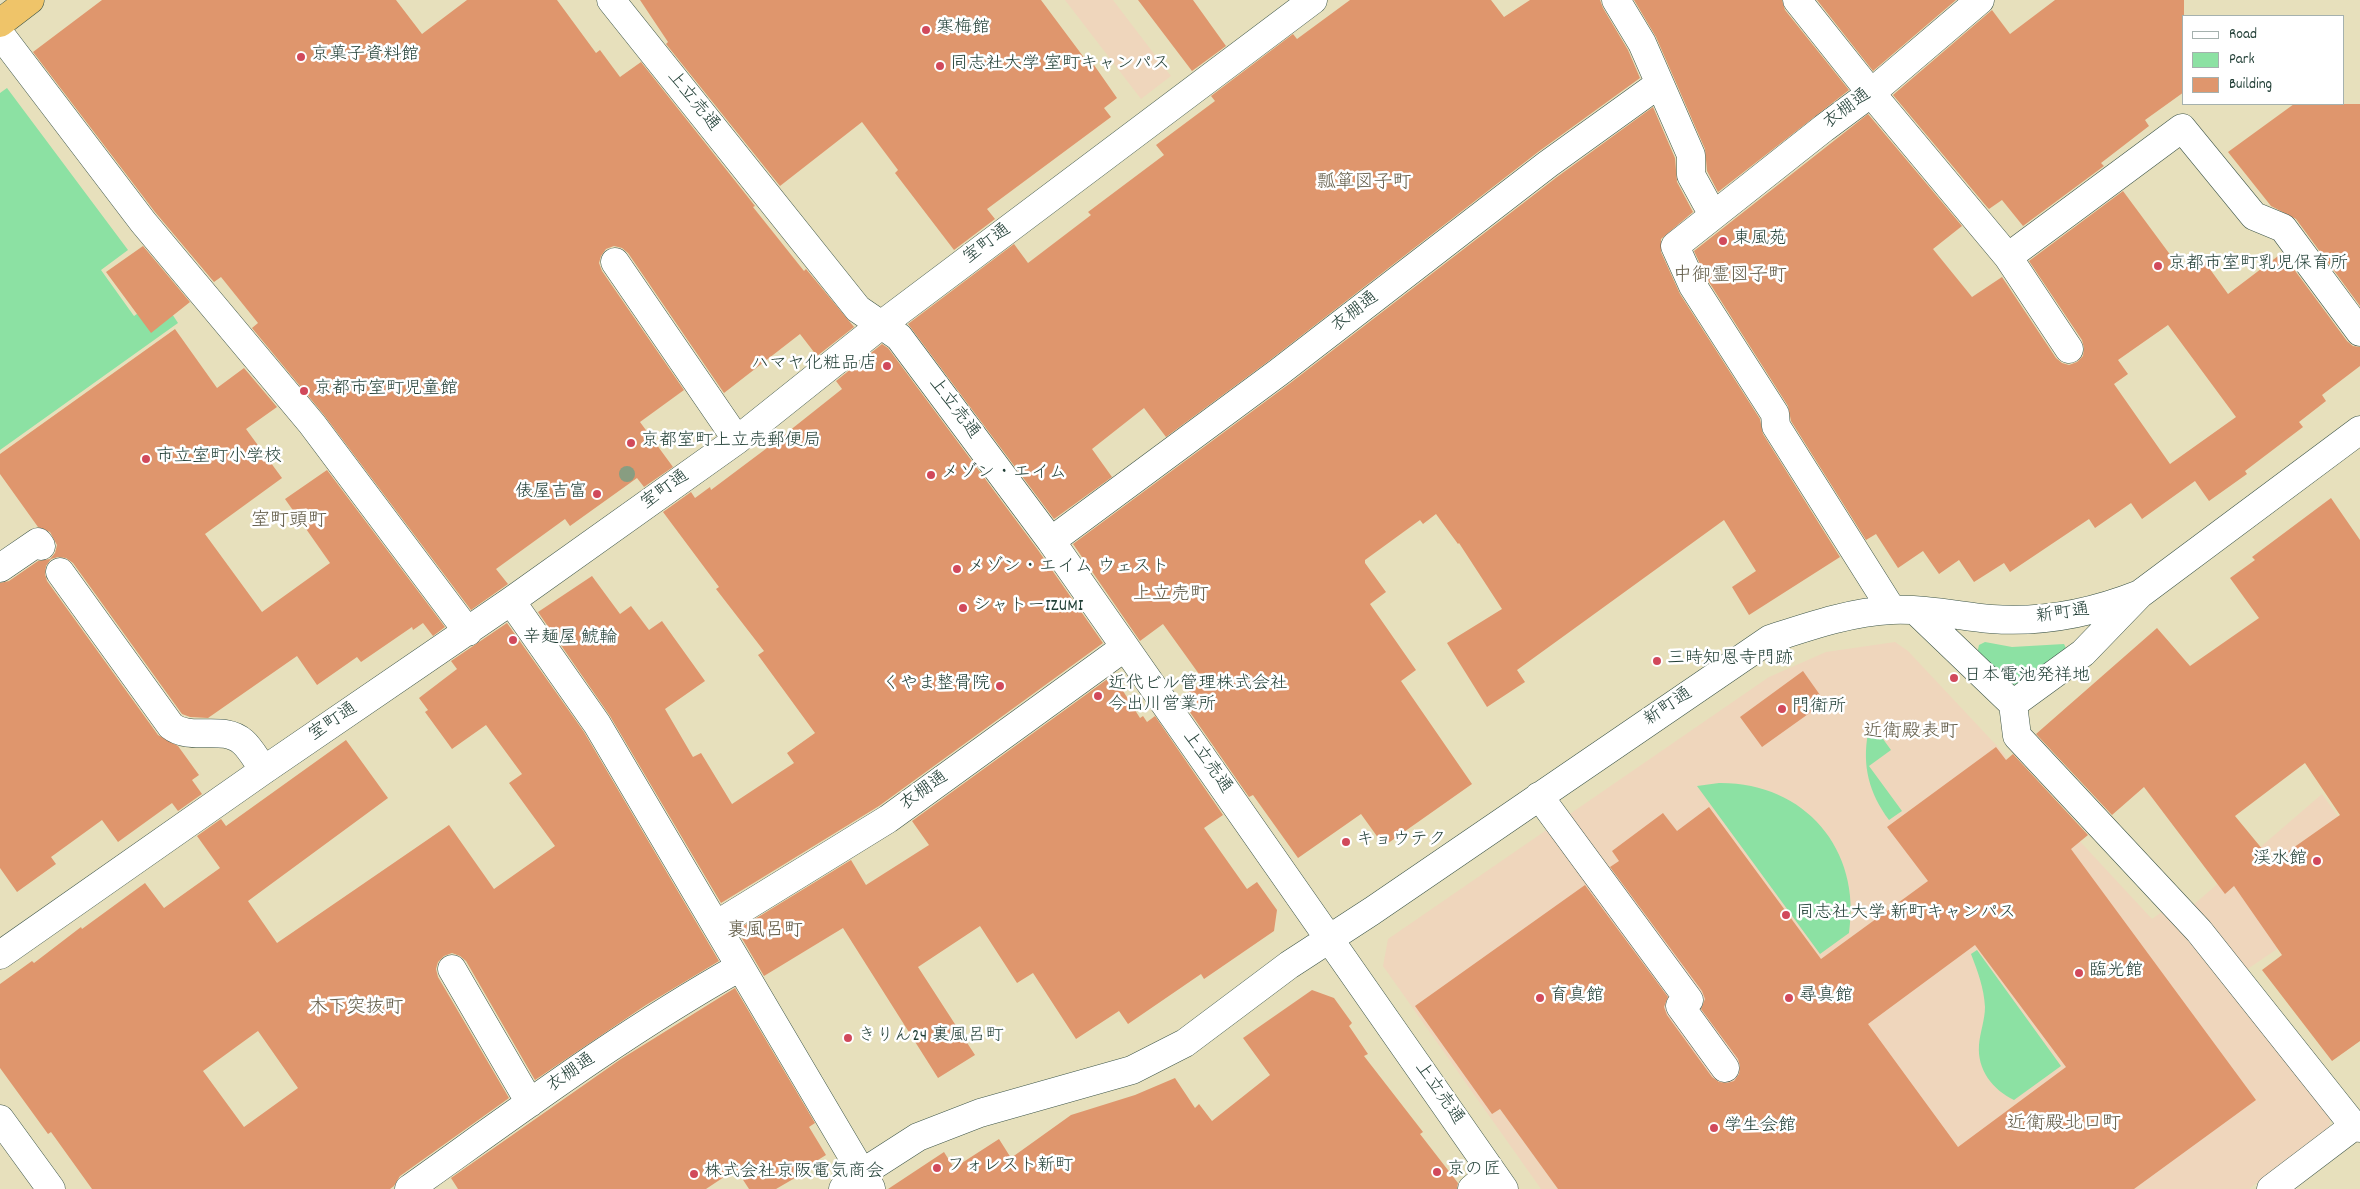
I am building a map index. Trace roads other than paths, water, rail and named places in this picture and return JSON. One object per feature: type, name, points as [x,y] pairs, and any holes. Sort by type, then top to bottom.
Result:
[{"type":"highway","points":[[0,23],[30,0]]},
{"type":"street","name":"上立売通","points":[[611,0],[858,309],[899,337],[1051,541],[1330,939],[1489,1183]]},
{"type":"street","name":"室町通","points":[[0,955],[264,770],[468,632],[737,440],[881,325],[1313,0]]},
{"type":"street","points":[[1616,0],[1642,43],[1691,155],[1691,175],[1712,215]]},
{"type":"street","points":[[1797,0],[1871,93],[2008,256],[2069,348]]},
{"type":"street","name":"衣棚通","points":[[1905,611],[1776,426],[1774,414],[1693,286],[1681,263],[1675,246],[1712,215],[1871,93],[1980,0]]},
{"type":"street","points":[[0,34],[143,222],[312,424],[468,632]]},
{"type":"street","name":"衣棚通","points":[[1051,541],[1279,372],[1541,170],[1659,84]]},
{"type":"street","points":[[2008,256],[2182,128],[2254,216],[2283,228],[2360,332]]},
{"type":"street","points":[[615,262],[737,440]]},
{"type":"street","name":"新町通","points":[[2013,704],[2083,653],[2140,594],[2360,430]]},
{"type":"street","points":[[0,568],[38,542],[41,546]]},
{"type":"street","points":[[60,572],[171,726],[182,732],[229,735],[240,740],[264,770]]},
{"type":"street","name":"新町通","points":[[859,1184],[918,1137],[980,1112],[1132,1070],[1185,1043],[1289,965],[1770,639],[1833,619],[1905,611],[2009,620],[2055,618],[2085,613],[2140,594]]},
{"type":"street","points":[[512,601],[597,724],[740,967],[859,1184]]},
{"type":"street","points":[[1905,611],[2013,704],[2017,736],[2199,931],[2357,1127],[2271,1189]]},
{"type":"street","name":"衣棚通","points":[[716,925],[888,819],[1125,647]]},
{"type":"street","points":[[1539,796],[1689,1000],[1680,1006],[1725,1068]]},
{"type":"street","name":"衣棚通","points":[[409,1189],[614,1044],[701,989],[740,967]]},
{"type":"street","points":[[452,969],[530,1103]]},
{"type":"street","points":[[0,1119],[51,1189]]},
{"type":"place","name":"寒梅館","points":[[926,30]]},
{"type":"place","name":"京菓子資料館","points":[[301,57]]},
{"type":"place","name":"同志社大学 室町キャンパス","points":[[940,66]]},
{"type":"place","name":"東風苑","points":[[1723,241]]},
{"type":"place","name":"京都市室町乳児保育所","points":[[2158,266]]},
{"type":"place","name":"ハマヤ化粧品店","points":[[887,366]]},
{"type":"place","name":"京都市室町児童館","points":[[304,391]]},
{"type":"place","name":"京都室町上立売郵便局","points":[[631,443]]},
{"type":"place","name":"市立室町小学校","points":[[146,459]]},
{"type":"place","name":"メゾン・エイム","points":[[931,475]]},
{"type":"place","name":"俵屋吉富","points":[[597,494]]},
{"type":"place","name":"メゾン・エイム ウェスト","points":[[957,569]]},
{"type":"place","name":"シャトーIZUMI","points":[[963,608]]},
{"type":"place","name":"辛麺屋 鯱輪","points":[[513,640]]},
{"type":"place","name":"三時知恩寺門跡","points":[[1657,661]]},
{"type":"place","name":"日本電池発祥地","points":[[1954,678]]},
{"type":"place","name":"くやま整骨院","points":[[1000,686]]},
{"type":"place","name":"近代ビル管理株式会社 今出川営業所","points":[[1098,696]]},
{"type":"place","name":"門衛所","points":[[1782,709]]},
{"type":"place","name":"キョウテク","points":[[1346,842]]},
{"type":"place","name":"渓水館","points":[[2317,861]]},
{"type":"place","name":"同志社大学 新町キャンパス","points":[[1786,915]]},
{"type":"place","name":"臨光館","points":[[2079,973]]},
{"type":"place","name":"育真館","points":[[1540,998]]},
{"type":"place","name":"尋真館","points":[[1789,998]]},
{"type":"place","name":"きりん24 裏風呂町","points":[[848,1038]]},
{"type":"place","name":"学生会館","points":[[1714,1128]]},
{"type":"place","name":"フォレスト新町","points":[[937,1168]]},
{"type":"place","name":"京の匠","points":[[1437,1172]]},
{"type":"place","name":"株式会社京阪電気商会","points":[[694,1174]]},
{"type":"district","name":"瓢箪図子町","points":[[1364,184]]},
{"type":"district","name":"中御霊図子町","points":[[1730,277]]},
{"type":"district","name":"室町頭町","points":[[289,522]]},
{"type":"district","name":"上立売町","points":[[1171,596]]},
{"type":"district","name":"近衛殿表町","points":[[1911,733]]},
{"type":"district","name":"裏風呂町","points":[[765,932]]},
{"type":"district","name":"木下突抜町","points":[[356,1009]]},
{"type":"district","name":"近衛殿北口町","points":[[2064,1125]]}]
